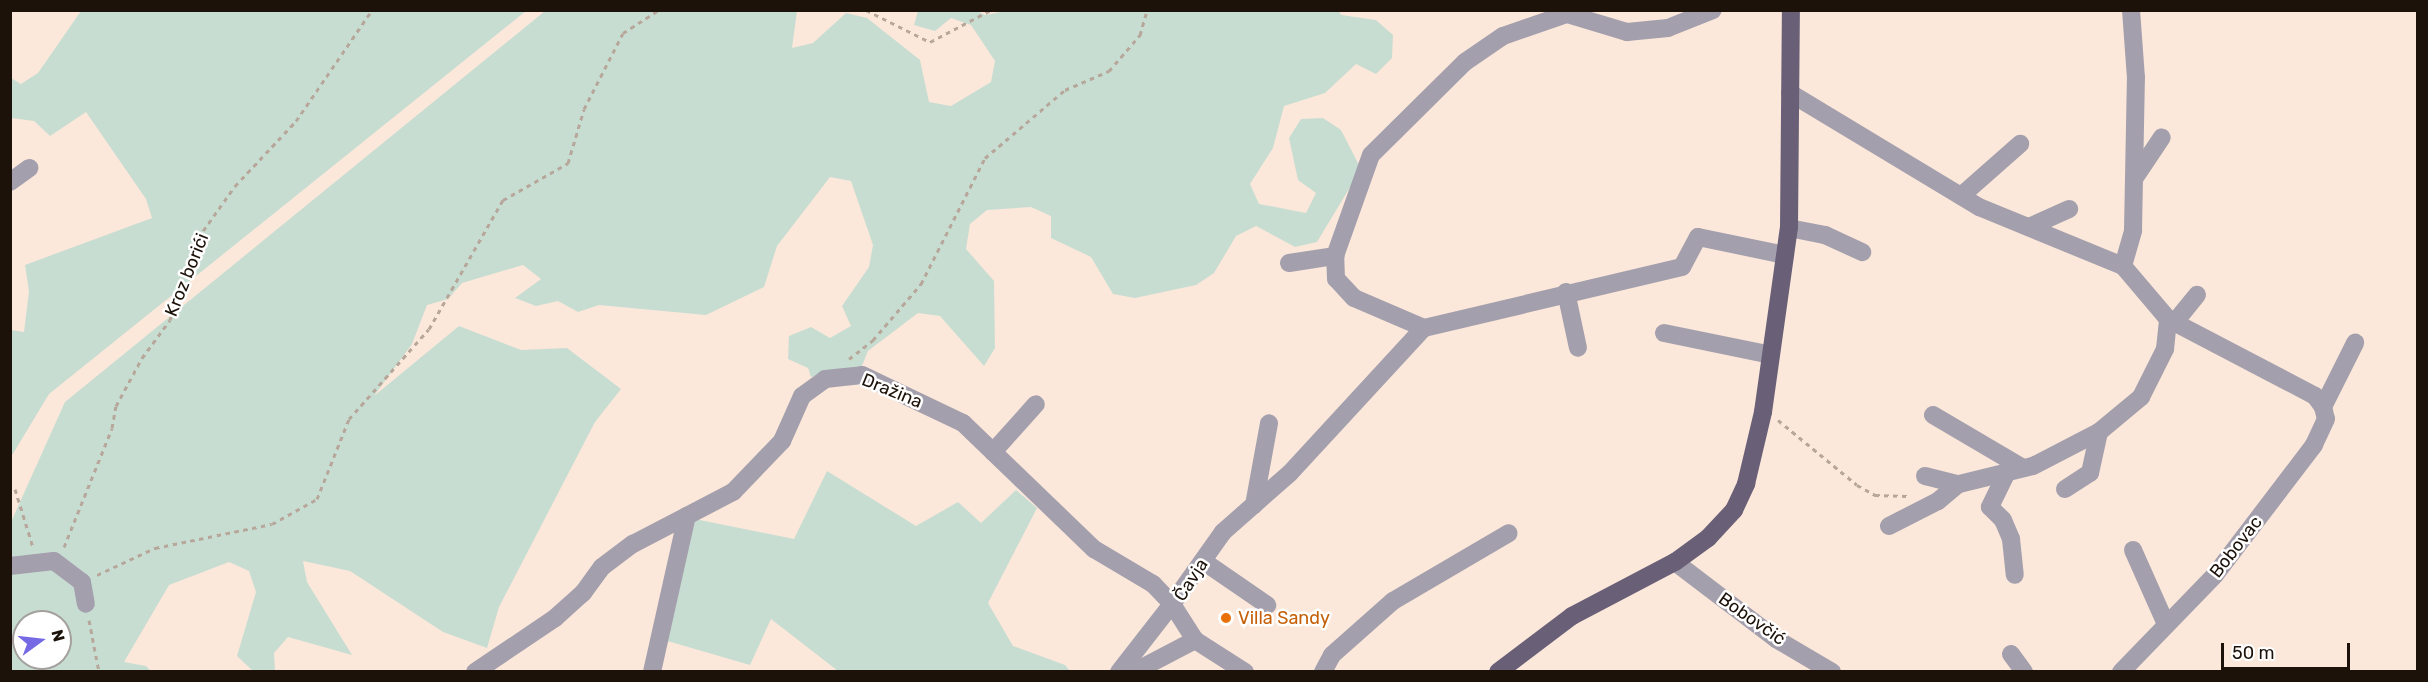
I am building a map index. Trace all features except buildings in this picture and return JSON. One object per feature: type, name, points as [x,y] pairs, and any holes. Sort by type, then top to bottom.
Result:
[{"type":"main road","points":[[1498,672],[1529,644],[1675,562],[1708,538],[1734,510],[1746,483],[1763,412],[1789,228],[1791,10]]},
{"type":"street","points":[[1713,10],[1668,28],[1627,32],[1566,12],[1503,36],[1465,62],[1371,155],[1335,256],[1336,279],[1354,298],[1424,328],[1566,292],[1682,267],[1698,237],[1785,255]]},
{"type":"street","points":[[2123,266],[2133,230],[2131,10]]},
{"type":"street","points":[[1790,93],[1961,196],[2123,266],[2172,320],[2316,396],[2323,407]]},
{"type":"street","points":[[2134,179],[2162,137]]},
{"type":"street","points":[[1961,196],[2020,144]]},
{"type":"street","points":[[10,182],[29,168]]},
{"type":"street","points":[[2029,227],[2068,209]]},
{"type":"street","points":[[1789,228],[1825,234],[1862,252]]},
{"type":"street","points":[[1289,263],[1335,256]]},
{"type":"street","points":[[1566,292],[1578,348]]},
{"type":"street","points":[[1921,485],[1954,485],[2015,470],[2099,432],[2141,396],[2165,349],[2172,320],[2197,295]]},
{"type":"street","name":"Čavja","points":[[1245,672],[1195,640],[1172,604],[1223,532],[1290,473],[1424,328]]},
{"type":"street","points":[[1664,333],[1771,355]]},
{"type":"street","name":"Bobovac","points":[[2121,672],[2215,575],[2314,445],[2326,419],[2323,407],[2355,343]]},
{"type":"street","name":"Dražina","points":[[825,379],[862,375],[895,388],[963,423],[1094,549],[1153,584],[1172,604]]},
{"type":"street","points":[[475,672],[555,618],[583,593],[602,567],[625,550],[734,492],[782,441],[802,396],[825,379]]},
{"type":"street","points":[[993,452],[1035,404]]},
{"type":"street","points":[[1933,416],[2015,470]]},
{"type":"street","points":[[1254,505],[1269,423]]},
{"type":"street","points":[[2066,489],[2090,473],[2099,432]]},
{"type":"street","points":[[2015,470],[1990,507],[2003,520],[2011,539],[2015,575]]},
{"type":"street","points":[[1889,526],[1938,501],[1954,485]]},
{"type":"street","points":[[652,672],[687,516]]},
{"type":"street","points":[[1323,672],[1332,655],[1393,601],[1509,533]]},
{"type":"street","points":[[2133,550],[2166,624]]},
{"type":"street","points":[[1203,561],[1267,605]]},
{"type":"street","points":[[10,566],[46,562],[82,582],[86,604]]},
{"type":"street","name":"Bobovčić","points":[[1675,562],[1776,639],[1832,672]]},
{"type":"street","points":[[1119,672],[1172,604]]},
{"type":"street","points":[[1134,672],[1195,640]]},
{"type":"street","points":[[2011,654],[2024,672]]},
{"type":"path","name":"Kroz borići","points":[[46,562],[76,521],[116,406],[141,358],[170,320],[198,238],[235,186],[296,122],[372,10]]},
{"type":"path","points":[[82,582],[155,548],[272,524],[317,499],[349,419],[429,329],[503,200],[568,163],[584,109],[622,33],[659,10]]},
{"type":"path","points":[[866,10],[930,42],[991,10]]},
{"type":"path","points":[[825,379],[873,340],[921,284],[984,158],[1065,90],[1108,71],[1140,35],[1147,10]]},
{"type":"path","points":[[1763,412],[1875,495],[1921,485]]},
{"type":"path","points":[[15,489],[46,562]]},
{"type":"path","points":[[86,604],[99,672]]},
{"type":"green space","points":[[1011,10],[1339,11],[1341,15],[1376,20],[1393,35],[1392,58],[1376,74],[1356,64],[1325,93],[1284,106],[1273,148],[1250,184],[1259,204],[1306,213],[1316,193],[1298,180],[1289,138],[1301,119],[1323,118],[1341,130],[1361,169],[1317,242],[1295,247],[1256,226],[1236,236],[1214,273],[1196,285],[1135,298],[1113,294],[1091,257],[1051,238],[1051,216],[1031,207],[987,210],[970,224],[966,249],[994,281],[995,348],[984,366],[940,316],[918,313],[868,351],[859,373],[839,369],[811,377],[808,368],[788,359],[789,336],[811,327],[830,338],[851,326],[842,306],[869,267],[873,245],[851,181],[830,177],[777,246],[764,287],[706,315],[599,305],[578,312],[558,301],[536,306],[515,298],[541,279],[523,265],[462,283],[448,299],[427,305],[412,344],[374,396],[459,326],[521,350],[567,348],[621,389],[595,422],[499,607],[487,648],[443,632],[350,571],[303,561],[307,582],[352,655],[288,637],[274,653],[275,671],[253,671],[237,656],[256,592],[249,571],[229,562],[169,585],[124,662],[146,666],[151,671],[11,672],[11,522],[65,402],[545,11],[797,11],[792,48],[813,43],[846,13],[867,18],[920,60],[929,102],[951,106],[991,82],[995,61],[971,25],[951,18],[935,31],[914,25],[918,11],[977,11],[985,15]]},
{"type":"green space","points":[[81,11],[526,11],[49,394],[11,457],[11,330],[24,332],[29,291],[25,265],[152,218],[146,199],[86,112],[50,136],[34,121],[11,118],[11,78],[21,84],[38,73]]},
{"type":"green space","points":[[827,471],[916,526],[958,502],[981,523],[1016,490],[1037,508],[988,603],[1013,646],[1065,665],[1070,671],[838,671],[771,619],[750,665],[664,640],[695,519],[794,539]]},
{"type":"place","name":"Villa Sandy","points":[[1226,618]]}]
